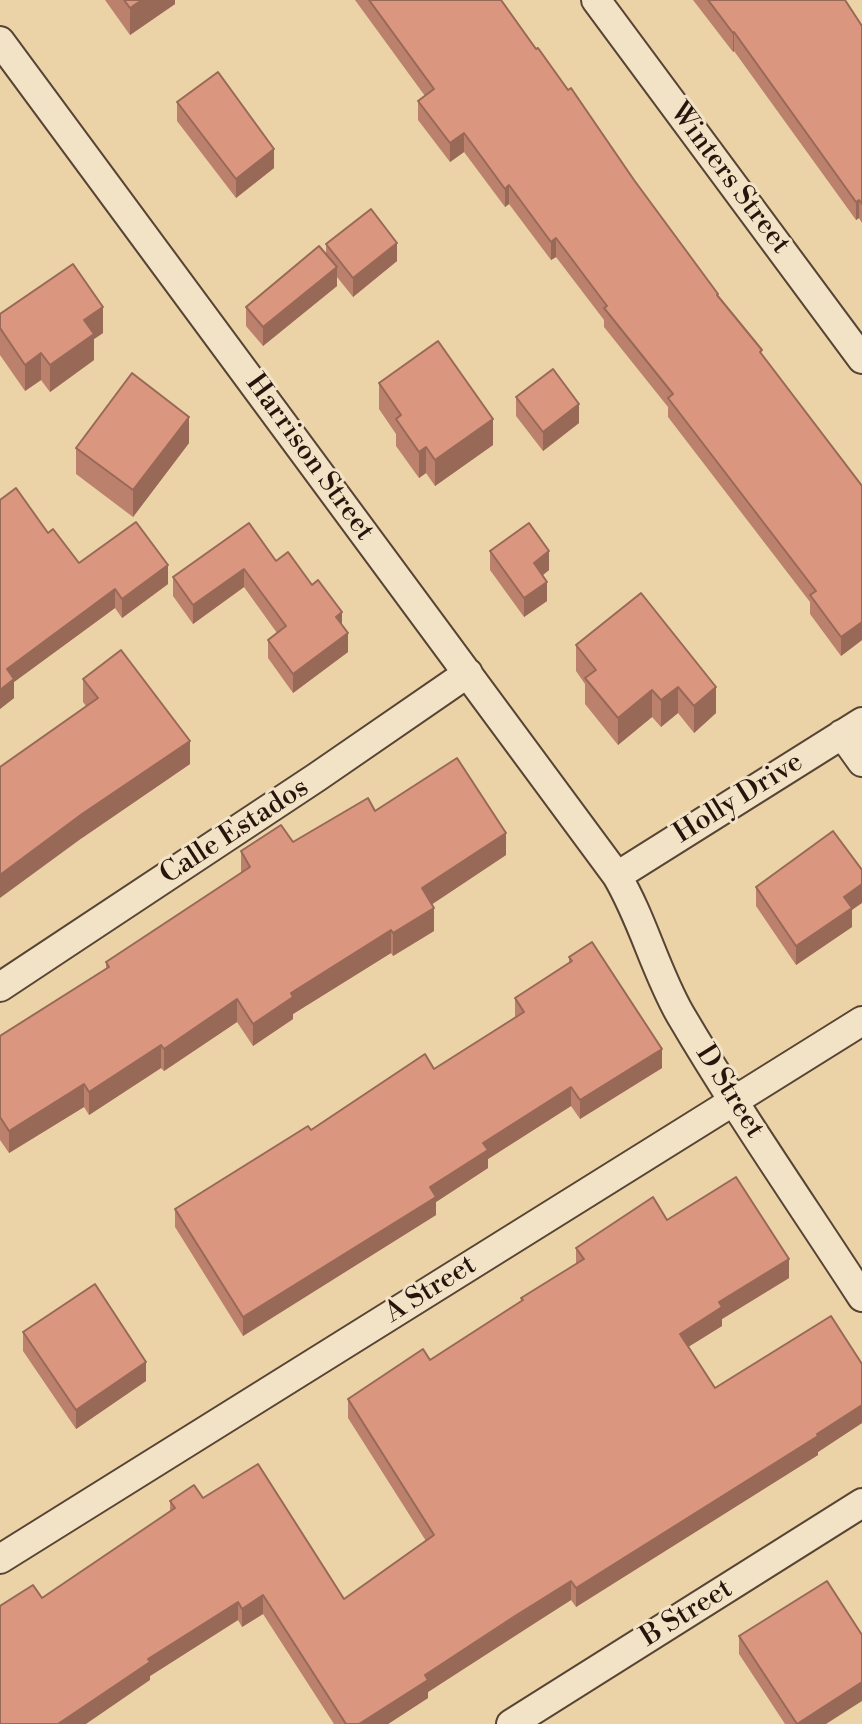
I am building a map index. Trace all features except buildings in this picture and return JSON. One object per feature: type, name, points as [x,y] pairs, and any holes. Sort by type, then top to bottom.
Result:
[{"type":"street","name":"Winters Street","points":[[596,0],[862,359]]},
{"type":"street","name":"Harrison Street","points":[[0,41],[617,876]]},
{"type":"street","name":"Calle Estados","points":[[0,987],[468,673]]},
{"type":"street","name":"Holly Drive","points":[[617,876],[852,728]]},
{"type":"street","points":[[852,728],[862,762]]},
{"type":"street","name":"D Street","points":[[617,876],[631,900],[673,1000],[733,1101],[862,1297]]},
{"type":"street","name":"A Street","points":[[0,1559],[862,1021]]},
{"type":"street","name":"B Street","points":[[511,1724],[862,1503]]}]
